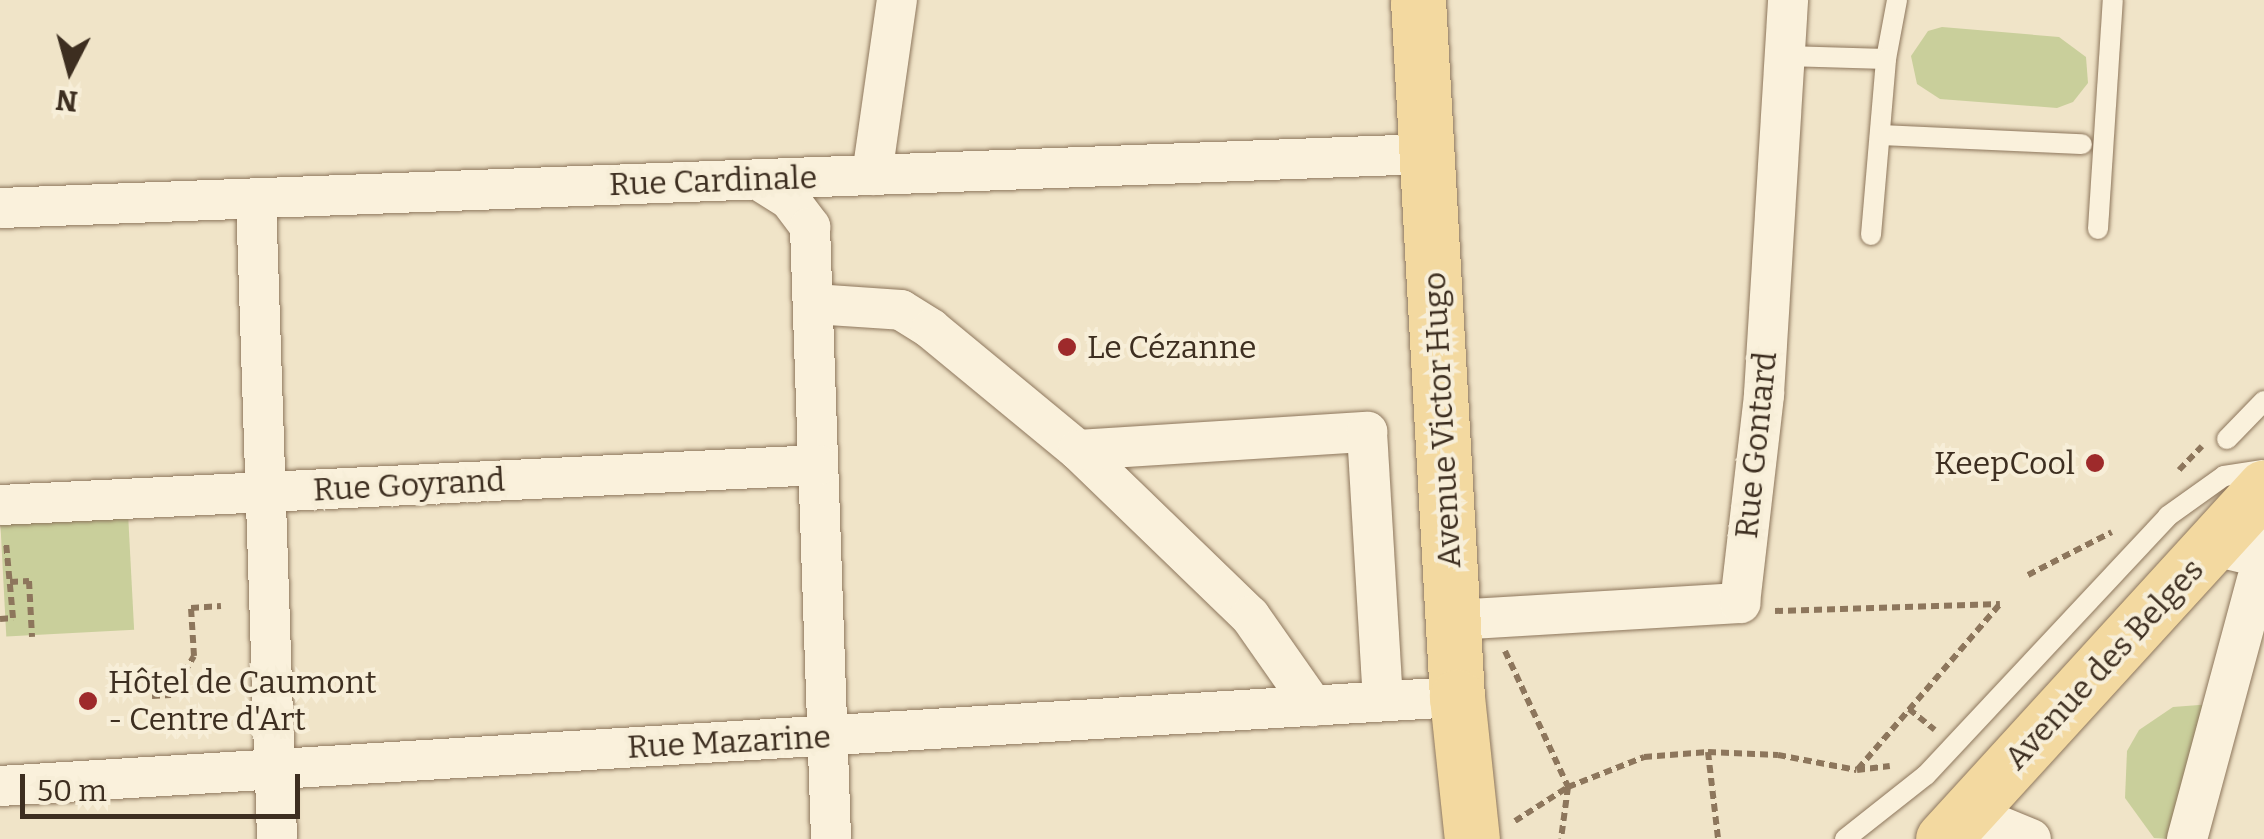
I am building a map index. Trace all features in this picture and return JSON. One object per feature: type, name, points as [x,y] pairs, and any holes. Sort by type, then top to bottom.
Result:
[{"type":"main road","name":"Avenue Victor Hugo","points":[[1418,0],[1426,154],[1473,619],[1458,696],[1491,832]]},
{"type":"main road","name":"Avenue des Belges","points":[[1967,831],[2246,556],[2264,487]]},
{"type":"street","points":[[872,175],[897,0]]},
{"type":"street","name":"Rue Gontard","points":[[1473,619],[1740,604],[1764,394],[1788,0]]},
{"type":"street","name":"Rue Cardinale","points":[[0,208],[1426,154]]},
{"type":"street","points":[[757,180],[790,200],[810,227],[831,839]]},
{"type":"street","points":[[256,198],[277,839]]},
{"type":"street","points":[[814,304],[901,310],[1078,450],[1250,616],[1313,706]]},
{"type":"street","points":[[1078,450],[1367,432],[1382,701]]},
{"type":"street","name":"Rue Goyrand","points":[[4,524],[266,492],[818,466]]},
{"type":"street","points":[[2187,839],[2246,556]]},
{"type":"street","name":"Rue Mazarine","points":[[0,786],[1458,696]]},
{"type":"street","points":[[1967,831],[2031,839]]},
{"type":"lane","points":[[1871,236],[1886,59],[1897,0]]},
{"type":"lane","points":[[2098,229],[2113,0]]},
{"type":"lane","points":[[1786,56],[1886,59]]},
{"type":"lane","points":[[1880,135],[2082,144]]},
{"type":"lane","points":[[2218,438],[2264,401]]},
{"type":"lane","points":[[1845,839],[1926,775],[2168,516],[2224,476],[2264,470]]},
{"type":"path","points":[[2170,480],[2218,438]]},
{"type":"path","points":[[2028,574],[2130,523]]},
{"type":"path","points":[[0,619],[12,618],[4,524]]},
{"type":"path","points":[[10,582],[29,581],[32,637]]},
{"type":"path","points":[[1491,832],[1568,786],[1644,757],[1708,752],[1778,755],[1857,770],[2000,604],[1805,608]]},
{"type":"path","points":[[152,696],[171,695],[194,656],[191,608],[221,606]]},
{"type":"path","points":[[1473,619],[1568,786],[1561,839]]},
{"type":"path","points":[[1909,709],[1938,733]]},
{"type":"path","points":[[1708,752],[1718,839]]},
{"type":"green space","points":[[1942,27],[2059,37],[2086,57],[2088,83],[2073,102],[2057,108],[1940,99],[1917,84],[1911,56],[1928,31]]},
{"type":"green space","points":[[128,513],[134,630],[6,637],[0,520]]},
{"type":"green space","points":[[2212,704],[2175,839],[2154,838],[2125,798],[2127,751],[2139,730],[2173,707]]},
{"type":"place","name":"Le Cézanne","points":[[1067,347]]},
{"type":"place","name":"KeepCool","points":[[2095,463]]},
{"type":"place","name":"Hôtel de Caumont - Centre d'Art","points":[[88,701]]}]
